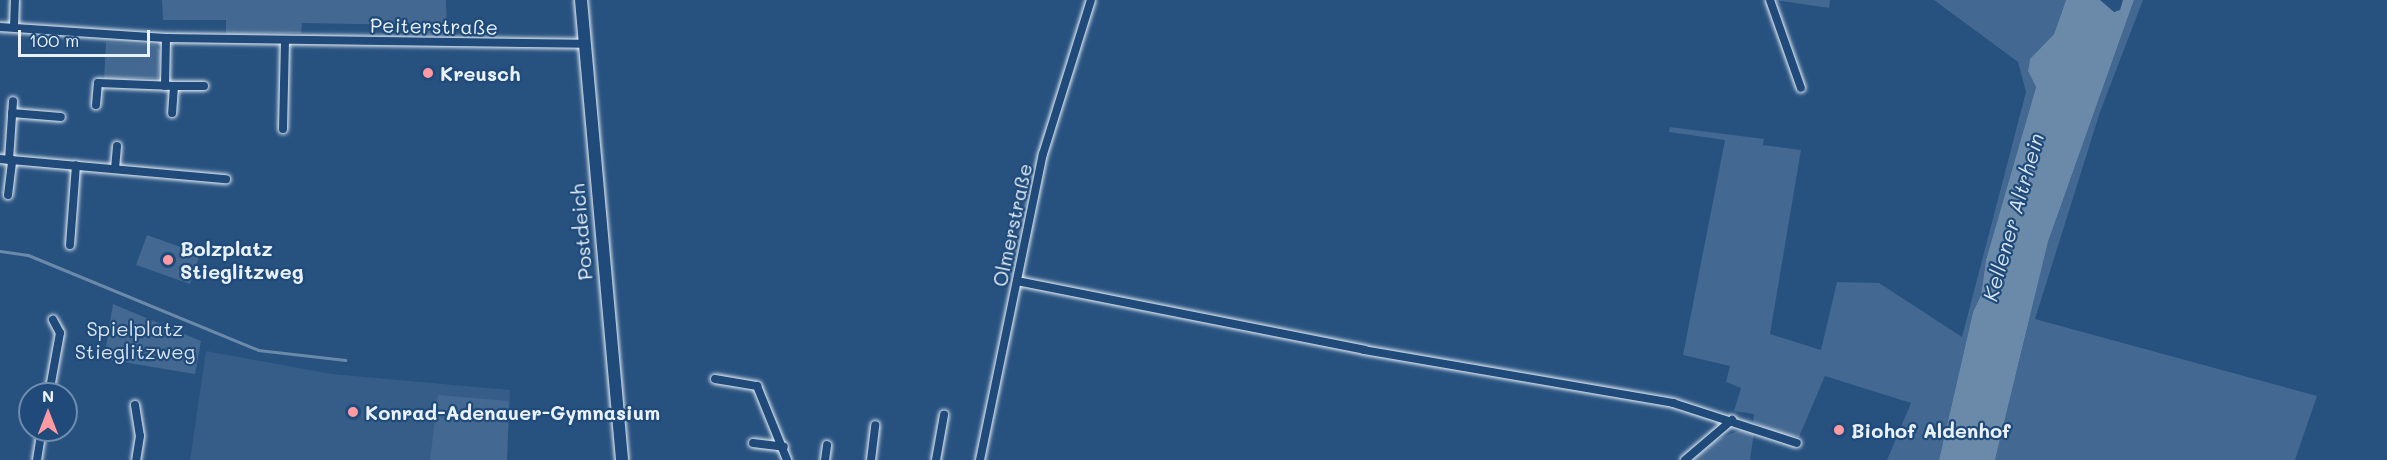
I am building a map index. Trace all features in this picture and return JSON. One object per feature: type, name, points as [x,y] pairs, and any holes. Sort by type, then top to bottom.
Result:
[{"type":"main road","name":"Postdeich","points":[[581,0],[583,44],[622,460]]},
{"type":"street","points":[[14,27],[15,0]]},
{"type":"street","name":"Olmerstraße","points":[[980,460],[1043,154],[1091,0]]},
{"type":"street","points":[[1770,0],[1801,88]]},
{"type":"street","name":"Peiterstraße","points":[[0,27],[166,38],[583,44]]},
{"type":"street","points":[[166,38],[172,113]]},
{"type":"street","points":[[283,129],[285,40]]},
{"type":"street","points":[[96,105],[98,83],[204,86]]},
{"type":"street","points":[[8,195],[7,159],[13,101]]},
{"type":"street","points":[[12,113],[61,117]]},
{"type":"street","points":[[115,169],[117,147]]},
{"type":"street","points":[[7,159],[226,178]]},
{"type":"street","points":[[70,245],[76,165]]},
{"type":"street","points":[[1017,281],[1364,350],[1673,403],[1732,420],[1797,443]]},
{"type":"street","points":[[51,382],[60,333],[53,320]]},
{"type":"street","points":[[715,379],[757,386],[784,447],[787,460]]},
{"type":"street","points":[[135,405],[140,436],[136,460]]},
{"type":"street","points":[[936,460],[944,415]]},
{"type":"street","points":[[1685,460],[1732,420]]},
{"type":"street","points":[[871,460],[875,425]]},
{"type":"street","points":[[37,460],[40,442]]},
{"type":"street","points":[[753,443],[784,447]]},
{"type":"street","points":[[825,460],[827,445]]},
{"type":"shaded area","name":"Konrad-Adenauer-Gymnasium","points":[[206,351],[332,374],[510,390],[507,460],[190,460]]},
{"type":"green space","points":[[162,0],[446,0],[447,34],[414,35],[413,25],[302,23],[301,33],[226,34],[226,20],[163,20]]},
{"type":"green space","points":[[1774,0],[1830,0],[1829,8]]},
{"type":"green space","points":[[1934,0],[2066,0],[2054,34],[2030,60],[2028,71],[2036,87],[1986,260],[1981,295],[1973,312],[1939,460],[1887,460],[1911,403],[1825,376],[1799,437],[1777,433],[1753,422],[1754,414],[1734,411],[1741,388],[1726,382],[1730,366],[1683,355],[1725,140],[1669,132],[1670,127],[1764,139],[1763,145],[1801,150],[1770,334],[1821,350],[1837,282],[1879,283],[1962,337],[2026,92],[2018,62]]},
{"type":"green space","points":[[2134,0],[2143,0],[2100,112],[2035,319],[2317,396],[2295,460],[1995,460],[2048,242]]},
{"type":"green space","points":[[106,42],[156,45],[161,52],[158,78],[104,79]]},
{"type":"green space","name":"Bolzplatz Stieglitzweg","points":[[147,235],[200,254],[190,284],[136,265]]},
{"type":"green space","name":"Spielplatz Stieglitzweg","points":[[113,304],[201,341],[195,374],[104,359]]},
{"type":"green space","points":[[438,395],[509,401],[507,460],[430,460]]},
{"type":"green space","points":[[1742,429],[1754,432],[1750,460],[1693,460],[1716,440]]},
{"type":"water","name":"Kellener Altrhein","points":[[2066,0],[2100,0],[2114,12],[2120,10],[2123,0],[2134,0],[2048,242],[1995,460],[1939,460],[1973,312],[1981,295],[1986,260],[2036,87],[2028,71],[2030,59],[2054,34]]},
{"type":"waterway","points":[[0,251],[28,255],[258,350],[345,360]]},
{"type":"place","name":"Kreusch","points":[[428,73]]},
{"type":"place","name":"Bolzplatz Stieglitzweg","points":[[168,260]]},
{"type":"place","name":"Konrad-Adenauer-Gymnasium","points":[[353,412]]},
{"type":"place","name":"Biohof Aldenhof","points":[[1839,430]]}]
